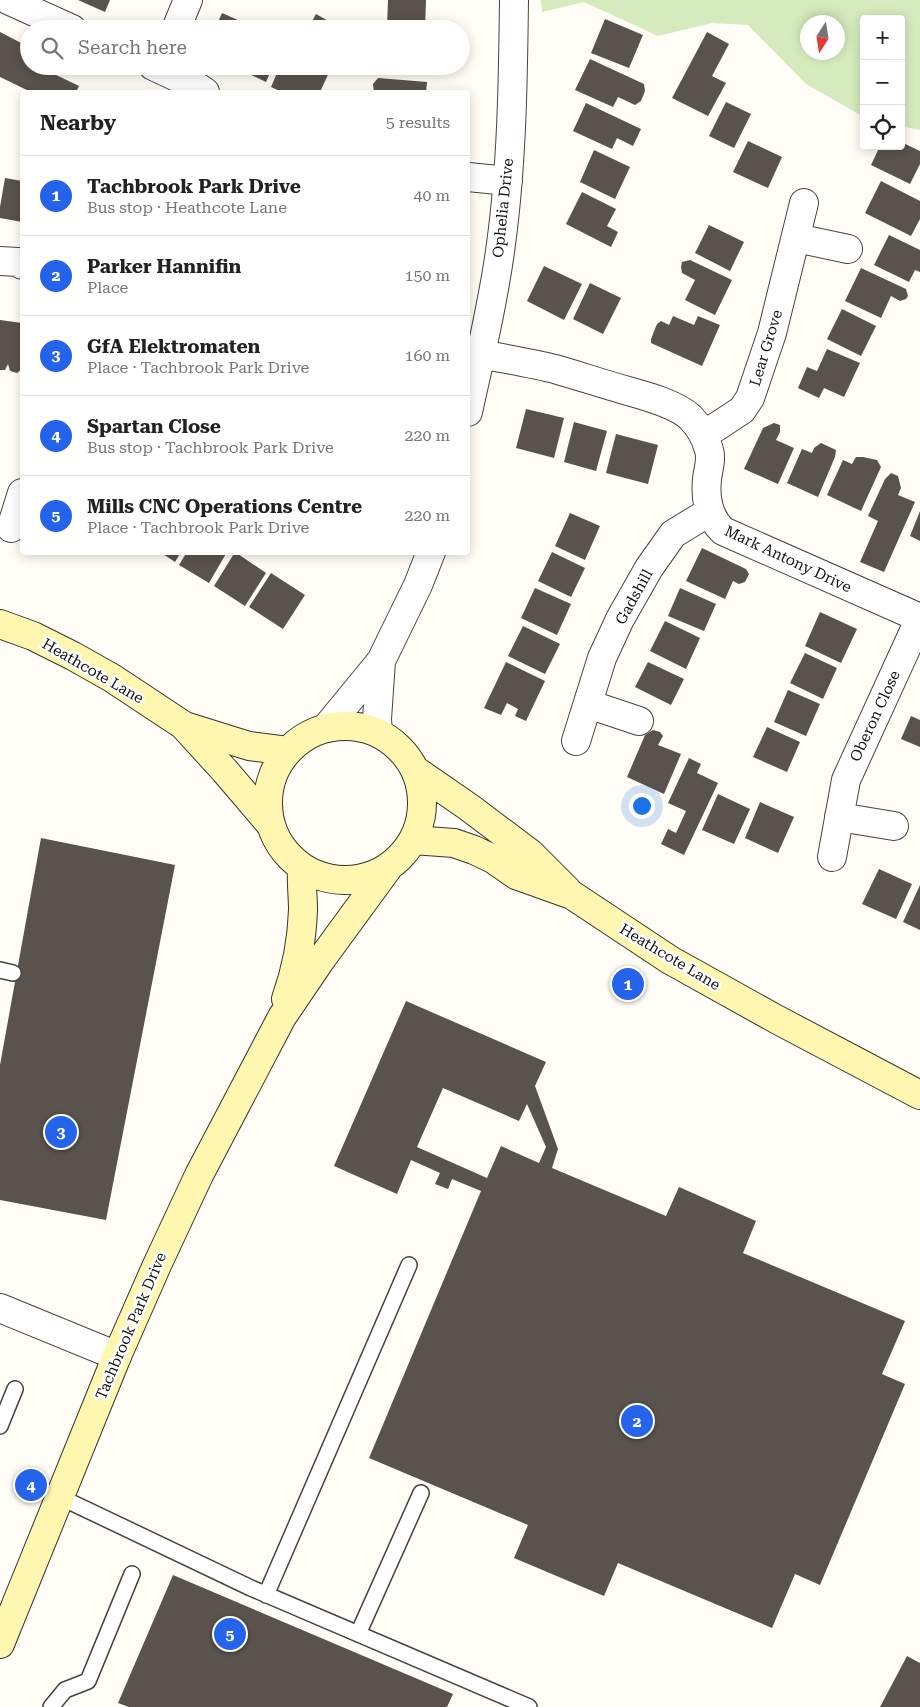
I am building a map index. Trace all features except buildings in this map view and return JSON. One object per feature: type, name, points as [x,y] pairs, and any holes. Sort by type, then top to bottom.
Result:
[{"type":"street","points":[[8,0],[52,20]]},
{"type":"street","points":[[180,20],[188,0]]},
{"type":"street","name":"Ophelia Drive","points":[[470,403],[501,246],[508,181],[514,0]]},
{"type":"street","points":[[173,75],[202,90]]},
{"type":"street","points":[[470,178],[508,181]]},
{"type":"street","name":"Lear Grove","points":[[704,434],[742,410],[750,398],[772,333],[804,203]]},
{"type":"street","points":[[796,238],[848,250]]},
{"type":"street","points":[[0,261],[20,264]]},
{"type":"street","name":"Mark Antony Drive","points":[[481,354],[554,369],[649,398],[682,411],[690,417],[704,434],[711,456],[706,480],[710,512],[715,524],[723,531],[920,618]]},
{"type":"street","points":[[11,528],[20,499]]},
{"type":"street","name":"Gadshill","points":[[576,741],[602,658],[620,619],[649,568],[673,534],[710,512]]},
{"type":"street","points":[[326,728],[381,661],[431,555]]},
{"type":"street","name":"Oberon Close","points":[[832,857],[846,780],[920,618]]},
{"type":"street","name":"Heathcote Lane","points":[[0,624],[33,636],[73,656],[112,678],[183,725],[272,825]]},
{"type":"street","points":[[378,733],[377,719],[381,661]]},
{"type":"street","points":[[588,704],[639,721]]},
{"type":"street","name":"Heathcote Lane","points":[[183,725],[250,746],[288,751]]},
{"type":"street","points":[[353,726],[378,733],[400,749],[415,770],[422,790],[422,812],[413,840],[397,861],[388,868],[370,876],[353,880],[338,880],[319,876],[302,867],[283,848],[272,825],[268,806],[272,779],[288,751],[304,737],[326,728],[353,726]]},
{"type":"street","points":[[415,770],[531,854],[572,895]]},
{"type":"street","points":[[839,817],[894,826]]},
{"type":"street","name":"Heathcote Lane","points":[[413,840],[454,843],[493,859],[516,875],[572,895],[670,960],[776,1019],[920,1095]]},
{"type":"street","name":"Tachbrook Park Drive","points":[[282,1017],[292,982],[301,931],[303,909],[302,867]]},
{"type":"street","name":"Tachbrook Park Drive","points":[[0,1644],[7,1608],[60,1497],[117,1356],[199,1175],[282,1017],[315,968],[388,868]]},
{"type":"street","points":[[0,1308],[117,1356]]},
{"type":"lane","points":[[266,1595],[409,1265]]},
{"type":"lane","points":[[0,1426],[15,1390]]},
{"type":"lane","points":[[358,1634],[421,1493]]},
{"type":"lane","points":[[60,1497],[266,1595],[529,1707]]},
{"type":"lane","points":[[51,1707],[65,1690],[88,1681],[132,1574]]},
{"type":"green space","points":[[541,0],[920,0],[920,130],[905,127],[905,15],[860,15],[860,115],[806,84],[748,25],[712,23],[658,36],[584,2],[542,12]]},
{"type":"place","name":"Tachbrook Park Drive","points":[[628,984]]},
{"type":"place","name":"GfA Elektromaten","points":[[61,1132]]},
{"type":"place","name":"Parker Hannifin","points":[[637,1421]]},
{"type":"place","name":"Spartan Close","points":[[31,1485]]},
{"type":"place","name":"Mills CNC Operations Centre","points":[[230,1634]]}]
